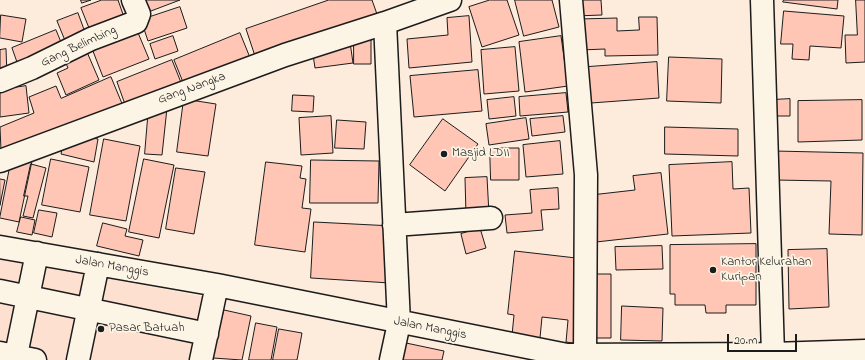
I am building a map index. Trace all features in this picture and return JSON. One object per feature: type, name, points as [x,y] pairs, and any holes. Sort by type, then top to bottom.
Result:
[{"type":"street","name":"Gang Belimbing","points":[[0,81],[32,68],[91,39],[136,22],[139,14],[133,0]]},
{"type":"street","name":"Gang Nangka","points":[[0,161],[285,55],[385,23],[450,0]]},
{"type":"street","points":[[571,0],[586,175],[585,356]]},
{"type":"street","points":[[762,0],[772,354]]},
{"type":"street","points":[[385,23],[399,323],[391,360]]},
{"type":"street","points":[[394,226],[491,218]]},
{"type":"street","name":"Jalan Manggis","points":[[0,247],[217,285],[546,352],[585,356],[772,354],[865,351]]},
{"type":"street","points":[[17,357],[37,254]]},
{"type":"street","points":[[78,360],[98,264]]},
{"type":"street","points":[[202,360],[217,285]]},
{"type":"street","points":[[0,291],[207,334]]},
{"type":"shaded area","name":"Pasar Batuah","points":[[0,257],[209,298],[195,360],[0,360]]},
{"type":"building","points":[[81,0],[91,0],[82,3]]},
{"type":"building","points":[[102,0],[118,0],[125,20],[91,33],[81,8]]},
{"type":"building","points":[[138,0],[180,0],[143,14]]},
{"type":"building","points":[[329,0],[372,0],[378,17],[256,59],[246,29]]},
{"type":"building","points":[[490,0],[507,0],[519,35],[482,47],[469,7]]},
{"type":"building","points":[[515,0],[552,0],[559,27],[524,36]]},
{"type":"building","points":[[574,0],[601,0],[602,15],[575,16]]},
{"type":"building","points":[[784,0],[838,0],[837,9],[783,2]]},
{"type":"building","points":[[856,0],[865,0],[865,62],[846,63],[845,35],[857,35]]},
{"type":"building","points":[[180,7],[187,28],[148,41],[141,20]]},
{"type":"building","points":[[784,11],[844,16],[841,48],[810,46],[809,60],[792,59],[793,44],[781,44]]},
{"type":"building","points":[[78,13],[86,35],[66,43],[57,21]]},
{"type":"building","points":[[1,15],[26,19],[22,42],[0,38]]},
{"type":"building","points":[[469,16],[472,62],[409,68],[407,39],[448,35],[447,18]]},
{"type":"building","points":[[639,17],[657,17],[658,55],[605,56],[605,49],[580,50],[579,19],[617,18],[617,31],[639,30]]},
{"type":"building","points":[[136,28],[149,59],[103,77],[91,46]]},
{"type":"building","points":[[56,30],[63,47],[18,65],[12,48]]},
{"type":"building","points":[[240,33],[251,60],[185,87],[174,60]]},
{"type":"building","points":[[354,35],[371,35],[371,64],[354,64]]},
{"type":"building","points":[[173,36],[178,51],[155,59],[150,44]]},
{"type":"building","points":[[561,36],[568,86],[525,92],[519,42]]},
{"type":"building","points":[[350,42],[353,63],[315,68],[312,48]]},
{"type":"building","points":[[84,45],[99,80],[66,95],[57,73],[68,68],[62,54]]},
{"type":"building","points":[[515,47],[519,91],[484,94],[481,50]]},
{"type":"building","points":[[6,49],[7,75],[0,76],[0,50]]},
{"type":"building","points":[[669,57],[722,59],[721,103],[667,101]]},
{"type":"building","points":[[172,60],[182,85],[126,107],[117,82]]},
{"type":"building","points":[[657,62],[659,98],[591,103],[588,67]]},
{"type":"building","points":[[478,70],[482,111],[414,117],[410,76]]},
{"type":"building","points":[[111,77],[123,106],[1,151],[0,127],[34,113],[29,97],[56,86],[61,98]]},
{"type":"building","points":[[26,86],[29,113],[0,117],[0,90]]},
{"type":"building","points":[[566,93],[568,112],[520,116],[519,97]]},
{"type":"building","points":[[293,95],[314,96],[313,112],[292,111]]},
{"type":"building","points":[[514,97],[516,116],[489,119],[487,100]]},
{"type":"building","points":[[184,99],[216,104],[208,156],[177,152]]},
{"type":"building","points":[[790,99],[790,116],[773,116],[772,100]]},
{"type":"building","points":[[862,100],[862,140],[798,142],[798,101]]},
{"type":"building","points":[[149,106],[167,108],[162,155],[145,154]]},
{"type":"building","points":[[331,116],[333,153],[301,155],[299,118]]},
{"type":"building","points":[[563,116],[565,132],[532,136],[530,119]]},
{"type":"building","points":[[526,118],[529,139],[489,145],[486,124]]},
{"type":"building","name":"Masjid LDII","points":[[443,119],[478,144],[445,191],[410,165]]},
{"type":"building","points":[[337,120],[366,122],[364,149],[335,148]]},
{"type":"building","points":[[665,127],[738,129],[738,156],[665,154]]},
{"type":"building","points":[[73,134],[98,139],[94,162],[61,154],[64,139]]},
{"type":"building","points":[[104,139],[140,146],[126,221],[90,215]]},
{"type":"building","points":[[560,141],[563,174],[526,177],[523,145]]},
{"type":"building","points":[[490,148],[519,148],[519,180],[491,180]]},
{"type":"building","points":[[774,151],[863,153],[862,235],[829,234],[831,181],[774,180]]},
{"type":"building","points":[[12,157],[32,161],[19,222],[0,218]]},
{"type":"building","points":[[51,159],[89,167],[80,212],[42,205]]},
{"type":"building","points":[[144,159],[174,165],[159,238],[129,232]]},
{"type":"building","points":[[311,160],[379,161],[378,203],[310,203]]},
{"type":"building","points":[[266,162],[302,166],[300,178],[306,179],[302,208],[311,209],[305,252],[255,245]]},
{"type":"building","points":[[732,162],[733,189],[749,188],[751,233],[672,236],[669,165]]},
{"type":"building","points":[[31,164],[46,168],[33,218],[23,216],[28,196],[24,196]]},
{"type":"building","points":[[176,168],[205,172],[194,234],[166,229]]},
{"type":"building","points":[[661,173],[668,234],[596,242],[591,195],[635,190],[633,176]]},
{"type":"building","points":[[487,177],[489,214],[466,215],[465,178]]},
{"type":"building","points":[[0,179],[5,180],[0,205]]},
{"type":"building","points":[[558,188],[559,209],[541,210],[543,230],[507,233],[505,215],[532,213],[530,190]]},
{"type":"building","points":[[39,210],[57,213],[52,237],[34,233]]},
{"type":"building","points":[[21,217],[35,220],[32,235],[17,232]]},
{"type":"building","points":[[314,222],[393,226],[390,283],[311,278]]},
{"type":"building","points":[[103,223],[127,229],[125,236],[143,240],[139,256],[97,246]]},
{"type":"building","points":[[480,228],[486,248],[466,254],[461,234]]},
{"type":"building","name":"Kantor Kelurahan Kuripan","points":[[756,244],[756,305],[726,305],[726,313],[706,313],[705,305],[675,305],[675,294],[670,294],[670,245]]},
{"type":"building","points":[[662,246],[663,269],[616,270],[615,247]]},
{"type":"building","points":[[827,249],[829,307],[789,309],[788,250]]},
{"type":"building","points":[[515,251],[585,259],[580,344],[566,342],[568,320],[542,317],[540,338],[512,335],[514,315],[508,314]]},
{"type":"building","points":[[587,274],[611,274],[611,338],[587,338]]},
{"type":"building","points":[[622,306],[663,308],[662,341],[621,340]]},
{"type":"building","points":[[224,310],[251,316],[242,360],[213,358]]},
{"type":"building","points":[[256,323],[277,327],[271,360],[249,360]]},
{"type":"building","points":[[279,329],[302,333],[297,360],[273,360]]},
{"type":"building","points":[[406,343],[444,351],[442,360],[402,360]]},
{"type":"place","name":"Masjid LDII","points":[[444,154]]},
{"type":"place","name":"Kantor Kelurahan Kuripan","points":[[713,270]]},
{"type":"place","name":"Pasar Batuah","points":[[101,329]]}]
